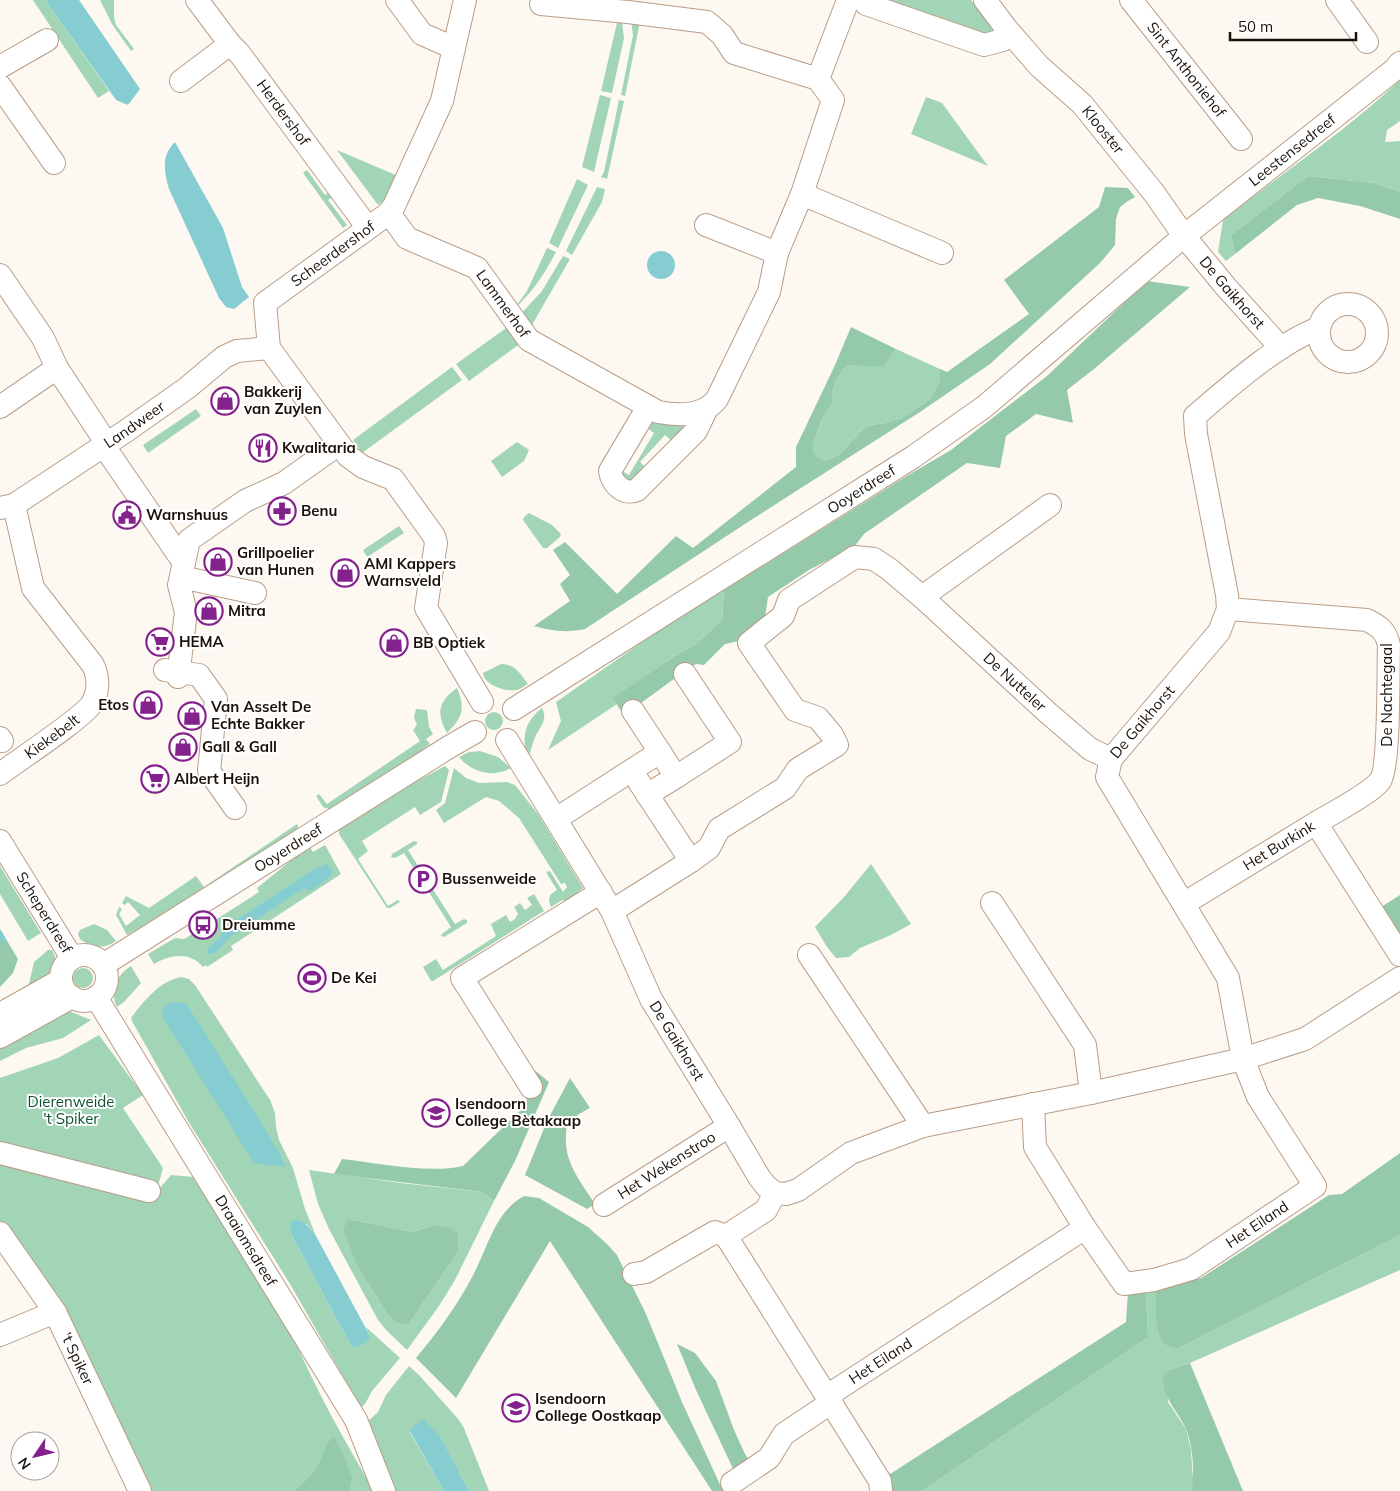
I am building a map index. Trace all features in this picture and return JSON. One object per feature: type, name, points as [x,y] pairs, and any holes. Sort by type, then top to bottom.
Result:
[{"type":"street","name":"Herdershof","points":[[197,0],[239,53],[368,228]]},
{"type":"street","points":[[397,0],[422,34],[454,48]]},
{"type":"street","name":"Scheerdershof","points":[[269,348],[265,303],[389,213],[394,206],[442,101],[465,0]]},
{"type":"street","name":"Klooster","points":[[985,0],[1039,66],[1082,104],[1154,193],[1184,236]]},
{"type":"street","name":"Sint Anthoniehof","points":[[1131,0],[1241,140]]},
{"type":"street","points":[[1338,0],[1367,42]]},
{"type":"street","points":[[535,1],[707,22],[722,35],[734,53],[818,79],[833,100],[802,194],[777,253],[769,292],[717,399],[706,410],[696,431],[637,490],[624,491],[613,481],[610,471],[648,407]]},
{"type":"street","points":[[818,79],[857,2],[984,45],[1002,40],[1011,34]]},
{"type":"street","points":[[0,67],[47,40]]},
{"type":"street","points":[[181,80],[230,44]]},
{"type":"street","name":"Leestensedreef","points":[[1184,236],[1394,70],[1400,63]]},
{"type":"street","points":[[0,86],[54,163]]},
{"type":"street","points":[[802,194],[942,252]]},
{"type":"street","name":"Lammerhof","points":[[389,213],[407,238],[477,268],[529,340],[658,412],[695,414],[706,410]]},
{"type":"street","points":[[706,225],[777,253]]},
{"type":"street","name":"De Gaikhorst","points":[[1184,236],[1226,287],[1281,348]]},
{"type":"street","name":"Ooyerdreef","points":[[514,709],[913,457],[976,412],[1184,236]]},
{"type":"street","points":[[0,275],[43,338],[57,368],[107,444],[108,452],[182,570],[255,593]]},
{"type":"street","name":"De Gaikhorst","points":[[1243,1059],[1228,978],[1185,903],[1107,777],[1111,759],[1219,632],[1228,609],[1227,595],[1196,434],[1195,416],[1248,372],[1281,348],[1302,334],[1319,328]]},
{"type":"street","points":[[269,348],[354,462],[393,479],[434,536],[436,543],[426,608],[482,702]]},
{"type":"street","name":"Landweer","points":[[7,506],[107,444],[187,388],[224,356],[237,351],[269,348]]},
{"type":"street","points":[[0,407],[57,368]]},
{"type":"street","points":[[235,808],[209,771],[223,694],[199,675],[173,673],[186,612],[179,585],[188,540],[246,501],[284,484],[339,444]]},
{"type":"street","points":[[922,597],[1050,505]]},
{"type":"street","name":"Kiekebelt","points":[[0,774],[76,719],[92,703],[99,678],[93,665],[33,588],[7,506]]},
{"type":"street","name":"De Nutteler","points":[[607,901],[691,861],[709,848],[719,829],[785,788],[798,769],[837,745],[832,735],[818,718],[795,710],[749,643],[783,616],[789,600],[855,557],[874,559],[922,597],[1090,749],[1111,759]]},
{"type":"street","name":"De Nachtegaal","points":[[1228,609],[1366,620],[1377,625],[1386,634],[1389,645],[1384,775],[1380,782],[1371,790],[1316,823]]},
{"type":"street","points":[[647,795],[730,742],[686,674]]},
{"type":"street","points":[[497,698],[506,702],[514,709],[517,720],[515,731],[507,740],[490,743],[479,737],[475,732],[472,716],[478,705],[482,702],[497,698]]},
{"type":"street","points":[[633,711],[676,777]]},
{"type":"street","name":"Ooyerdreef","points":[[103,965],[475,732]]},
{"type":"street","name":"De Gaikhorst","points":[[507,740],[607,901],[651,999],[759,1177],[775,1193]]},
{"type":"street","points":[[556,819],[660,752]]},
{"type":"street","points":[[631,770],[691,861]]},
{"type":"street","name":"Het Burkink","points":[[1185,903],[1316,823],[1400,955]]},
{"type":"street","name":"Scheperdreef","points":[[0,841],[72,958]]},
{"type":"street","points":[[531,1087],[462,978],[607,901]]},
{"type":"street","points":[[992,903],[1085,1046],[1091,1093]]},
{"type":"street","points":[[89,955],[103,965],[106,983],[96,997],[84,1001],[66,989],[62,970],[72,958],[89,955]]},
{"type":"street","points":[[809,955],[923,1126]]},
{"type":"street","points":[[726,1236],[766,1210],[775,1193],[786,1194],[798,1190],[851,1154],[923,1126],[1091,1093],[1243,1059],[1305,1039],[1400,978]]},
{"type":"street","points":[[0,1014],[66,989]]},
{"type":"street","points":[[0,1037],[66,989]]},
{"type":"street","name":"Draaiomsdreef","points":[[96,997],[356,1420],[384,1491]]},
{"type":"street","name":"Het Eiland","points":[[1032,1104],[1035,1148],[1085,1228],[1124,1284],[1154,1280],[1191,1269],[1315,1186],[1258,1097],[1243,1059]]},
{"type":"street","name":"Het Wekenstroo","points":[[604,1205],[729,1126]]},
{"type":"street","points":[[0,1153],[149,1191]]},
{"type":"street","name":"Het Eiland","points":[[732,1483],[769,1458],[784,1434],[829,1399],[1085,1228]]},
{"type":"street","points":[[634,1274],[646,1272],[715,1232],[726,1236],[880,1481],[881,1491]]},
{"type":"street","name":"'t Spiker","points":[[0,1233],[55,1312],[140,1491]]},
{"type":"street","points":[[0,1335],[55,1312]]},
{"type":"green space","points":[[33,0],[45,0],[109,91],[98,98]]},
{"type":"green space","points":[[100,0],[114,0],[116,25],[134,49],[131,51],[112,24]]},
{"type":"green space","points":[[866,0],[971,0],[995,30],[978,39]]},
{"type":"green space","points":[[641,17],[625,96],[621,95],[633,35],[631,19]]},
{"type":"green space","points":[[622,22],[624,38],[612,93],[601,91],[617,23]]},
{"type":"green space","points":[[1400,80],[1400,121],[1387,130],[1385,142],[1400,141],[1400,192],[1374,183],[1308,176],[1231,235],[1235,254],[1226,261],[1218,252],[1223,220],[1335,135]]},
{"type":"green space","points":[[600,95],[611,98],[594,172],[582,167]]},
{"type":"green space","points":[[926,97],[942,103],[988,166],[911,134]]},
{"type":"green space","points":[[619,100],[624,101],[607,179],[601,177],[604,172]]},
{"type":"green space","points":[[337,150],[398,176],[388,198],[378,205]]},
{"type":"green space","points":[[307,170],[325,195],[334,189],[337,193],[328,200],[347,225],[343,228],[303,173]]},
{"type":"green space","points":[[1308,176],[1374,183],[1400,192],[1400,219],[1360,206],[1318,198],[1297,205],[1235,254],[1231,235]]},
{"type":"green space","points":[[577,179],[588,185],[558,248],[549,243]]},
{"type":"green space","points":[[597,187],[605,189],[602,202],[572,255],[566,251]]},
{"type":"green space","points":[[1105,187],[1128,188],[1135,197],[1120,207],[1116,219],[1115,245],[1100,263],[990,364],[920,412],[585,629],[559,631],[534,626],[570,601],[560,584],[570,575],[553,550],[565,542],[617,594],[676,536],[693,548],[796,467],[796,447],[851,327],[896,349],[883,367],[847,365],[836,380],[832,394],[832,404],[824,415],[813,443],[813,452],[818,458],[825,461],[839,455],[867,426],[902,418],[930,399],[940,379],[940,369],[947,372],[1029,314],[1004,280],[1099,207]]},
{"type":"green space","points":[[547,248],[556,252],[538,282],[514,309],[527,291]]},
{"type":"green space","points":[[563,256],[570,259],[529,330],[519,316],[542,291]]},
{"type":"green space","points":[[1147,281],[1190,287],[1067,390],[1073,423],[1036,414],[1006,436],[1000,468],[967,463],[864,534],[854,547],[809,570],[768,597],[765,618],[739,641],[725,644],[704,665],[697,664],[685,668],[678,676],[630,711],[622,713],[613,698],[697,643],[722,620],[724,590],[951,450],[1047,376]]},
{"type":"green space","points":[[509,326],[521,343],[469,381],[456,364]]},
{"type":"green space","points":[[896,349],[940,369],[940,379],[930,399],[902,418],[867,426],[839,455],[825,461],[818,459],[813,452],[813,443],[824,415],[832,404],[832,394],[836,380],[847,365],[883,366]]},
{"type":"green space","points":[[452,367],[462,380],[362,453],[353,440]]},
{"type":"green space","points":[[196,409],[201,416],[148,453],[143,445]]},
{"type":"green space","points":[[647,421],[686,425],[674,443],[665,435],[640,462],[649,470],[633,485],[617,471],[618,469],[629,475],[654,433],[644,426]]},
{"type":"green space","points":[[517,442],[529,450],[524,461],[502,477],[491,461]]},
{"type":"green space","points":[[529,513],[552,525],[561,534],[547,548],[543,548],[523,520]]},
{"type":"green space","points":[[399,526],[404,533],[367,557],[363,550]]},
{"type":"green space","points":[[724,590],[722,620],[697,643],[614,698],[617,704],[548,750],[561,721],[556,702],[674,620]]},
{"type":"green space","points":[[501,664],[514,667],[528,684],[518,690],[512,690],[501,689],[491,684],[484,677],[483,673]]},
{"type":"green space","points":[[457,688],[460,695],[461,713],[456,723],[447,733],[441,720],[441,708],[446,698]]},
{"type":"green space","points":[[542,708],[544,721],[534,740],[529,756],[525,748],[526,729],[532,718]]},
{"type":"green space","points":[[416,709],[427,710],[429,727],[433,734],[426,739],[430,744],[379,783],[334,811],[323,807],[316,796],[319,794],[327,804],[420,741],[413,730],[417,725],[414,717]]},
{"type":"green space","points":[[490,712],[498,712],[503,717],[501,728],[490,730],[485,725],[485,717]]},
{"type":"green space","points":[[480,751],[498,757],[511,768],[498,773],[483,772],[470,767],[459,757],[469,752]]},
{"type":"green space","points":[[445,766],[449,770],[441,802],[420,815],[415,807],[362,841],[368,851],[358,859],[388,906],[398,900],[400,902],[387,908],[339,834],[339,828],[395,793]]},
{"type":"green space","points":[[454,768],[466,778],[479,783],[507,782],[515,785],[538,814],[583,888],[578,892],[581,897],[571,903],[562,900],[551,907],[550,895],[557,890],[546,872],[550,871],[563,892],[567,887],[565,883],[561,884],[519,818],[499,801],[486,797],[444,823],[436,810],[445,803]]},
{"type":"green space","points":[[297,824],[300,832],[202,894],[127,935],[116,915],[119,907],[122,909],[119,914],[126,926],[140,915],[128,902],[125,905],[122,903],[126,896],[149,908],[196,876],[204,887]]},
{"type":"green space","points":[[414,841],[417,844],[408,850],[455,924],[464,919],[467,920],[467,923],[444,937],[441,936],[442,934],[451,927],[404,853],[395,858],[391,857],[392,854]]},
{"type":"green space","points":[[325,845],[341,874],[231,946],[233,950],[207,967],[206,965],[203,967],[192,959],[179,956],[166,958],[154,964],[148,954],[175,938],[184,939],[199,930],[202,936],[212,929],[209,924],[259,892],[257,888],[309,846],[313,852]]},
{"type":"green space","points":[[871,864],[911,924],[860,948],[849,957],[836,958],[815,927],[844,897]]},
{"type":"green space","points":[[0,866],[41,933],[28,941],[0,894]]},
{"type":"green space","points":[[534,894],[544,911],[431,981],[423,967],[436,959],[443,970],[496,936],[491,924],[506,915],[510,922],[515,919],[518,914],[514,907],[520,903],[525,910],[532,905],[527,898]]},
{"type":"green space","points":[[1400,895],[1400,944],[1378,909]]},
{"type":"green space","points":[[94,924],[107,930],[116,941],[107,946],[98,947],[80,939],[78,934],[80,930]]},
{"type":"green space","points":[[0,929],[18,959],[13,973],[0,987]]},
{"type":"green space","points":[[48,950],[52,950],[55,957],[53,968],[28,988],[34,962]]},
{"type":"green space","points":[[131,966],[141,983],[117,1007],[114,995],[116,984],[126,969]]},
{"type":"green space","points":[[83,968],[90,971],[93,978],[90,985],[83,988],[76,985],[73,978],[76,971]]},
{"type":"green space","points":[[182,977],[189,979],[195,985],[270,1100],[275,1113],[279,1140],[293,1168],[305,1209],[316,1236],[307,1224],[289,1224],[291,1234],[350,1344],[370,1336],[366,1327],[400,1358],[372,1391],[361,1408],[290,1284],[188,1121],[132,1021],[131,1018],[141,1005],[159,987],[166,982]]},
{"type":"green space","points":[[69,1011],[91,1020],[63,1038],[26,1048],[0,1061],[0,1047],[25,1036],[57,1016]]},
{"type":"green space","name":"Dierenweide 't Spiker","points":[[99,1035],[143,1095],[123,1108],[163,1168],[158,1186],[0,1147],[0,1078],[58,1058]]},
{"type":"green space","points":[[520,1058],[549,1082],[515,1161],[494,1201],[482,1192],[334,1174],[342,1159],[435,1169],[463,1166],[526,1105],[527,1100],[505,1067]]},
{"type":"green space","points":[[570,1078],[590,1108],[572,1120],[567,1126],[566,1133],[566,1146],[571,1164],[595,1204],[587,1209],[525,1175],[547,1121]]},
{"type":"green space","points":[[1400,1153],[1400,1235],[1177,1349],[1166,1345],[1161,1340],[1156,1318],[1156,1288],[1201,1278],[1329,1195],[1342,1194]]},
{"type":"green space","points":[[0,1158],[152,1197],[171,1175],[193,1177],[294,1338],[321,1397],[374,1491],[148,1491],[0,1222]]},
{"type":"green space","points":[[309,1170],[482,1192],[494,1201],[455,1280],[439,1306],[407,1350],[378,1320],[329,1229],[318,1204]],"holes":[[[349,1219],[412,1232],[434,1225],[458,1252],[408,1325],[396,1323],[388,1315],[357,1266]]]},
{"type":"green space","points":[[524,1196],[539,1198],[588,1227],[617,1255],[646,1314],[682,1402],[723,1491],[712,1491],[550,1241],[456,1398],[416,1358],[459,1300],[477,1268],[498,1222],[514,1203]]},
{"type":"green space","points":[[349,1219],[412,1232],[434,1225],[451,1228],[458,1234],[458,1252],[408,1325],[396,1323],[388,1315],[357,1266],[343,1229]]},
{"type":"green space","points":[[1400,1235],[1400,1270],[1190,1363],[1170,1370],[1168,1402],[1186,1429],[1191,1450],[1193,1480],[1191,1491],[922,1491],[1148,1337],[1146,1290],[1156,1288],[1158,1330],[1161,1339],[1177,1349]]},
{"type":"green space","points":[[1146,1290],[1148,1337],[922,1491],[891,1491],[887,1476],[1126,1322],[1128,1291]]},
{"type":"green space","points":[[677,1344],[695,1353],[716,1381],[734,1430],[752,1465],[736,1475],[696,1390]]},
{"type":"green space","points":[[1190,1363],[1243,1491],[1191,1491],[1192,1452],[1186,1429],[1165,1392],[1163,1376],[1170,1370]]},
{"type":"green space","points":[[409,1366],[459,1420],[489,1491],[469,1491],[459,1472],[409,1431],[444,1491],[396,1491],[377,1443],[366,1423],[378,1412],[386,1395]]},
{"type":"green space","points":[[334,1436],[352,1479],[349,1491],[295,1491],[316,1469],[326,1445]]},
{"type":"water","points":[[45,0],[79,0],[140,89],[128,105],[116,100]]},
{"type":"water","points":[[175,142],[223,228],[242,287],[249,297],[234,309],[226,307],[219,298],[169,189],[165,164],[167,153]]},
{"type":"water","points":[[661,251],[671,255],[675,265],[671,275],[661,279],[651,275],[647,265],[651,255]]},
{"type":"water","points":[[327,864],[332,871],[331,876],[310,891],[304,888],[226,940],[218,950],[207,954],[207,949],[219,939],[224,928],[316,868]]},
{"type":"water","points":[[169,1002],[186,1003],[279,1152],[286,1167],[254,1163],[162,1016],[163,1008]]},
{"type":"water","points":[[294,1220],[304,1223],[316,1236],[370,1336],[363,1344],[356,1347],[350,1344],[291,1234],[289,1224]]},
{"type":"water","points":[[423,1419],[440,1437],[469,1491],[444,1491],[409,1430]]},
{"type":"waterway","points":[[0,933],[4,941]]},
{"type":"place","name":"Bakkerij van Zuylen","points":[[225,401]]},
{"type":"place","name":"Kwalitaria","points":[[263,448]]},
{"type":"place","name":"Benu","points":[[282,511]]},
{"type":"place","name":"Warnshuus","points":[[127,515]]},
{"type":"place","name":"Grillpoelier van Hunen","points":[[218,562]]},
{"type":"place","name":"AMI Kappers Warnsveld","points":[[345,573]]},
{"type":"place","name":"Mitra","points":[[209,611]]},
{"type":"place","name":"HEMA","points":[[160,642]]},
{"type":"place","name":"BB Optiek","points":[[394,643]]},
{"type":"place","name":"Etos","points":[[148,705]]},
{"type":"place","name":"Van Asselt De Echte Bakker","points":[[192,716]]},
{"type":"place","name":"Gall & Gall","points":[[183,747]]},
{"type":"place","name":"Albert Heijn","points":[[155,779]]},
{"type":"place","name":"Bussenweide","points":[[423,879]]},
{"type":"place","name":"Dreiumme","points":[[203,925]]},
{"type":"place","name":"De Kei","points":[[312,978]]},
{"type":"place","name":"Isendoorn College Bètakaap","points":[[436,1113]]},
{"type":"place","name":"Isendoorn College Oostkaap","points":[[516,1408]]}]
